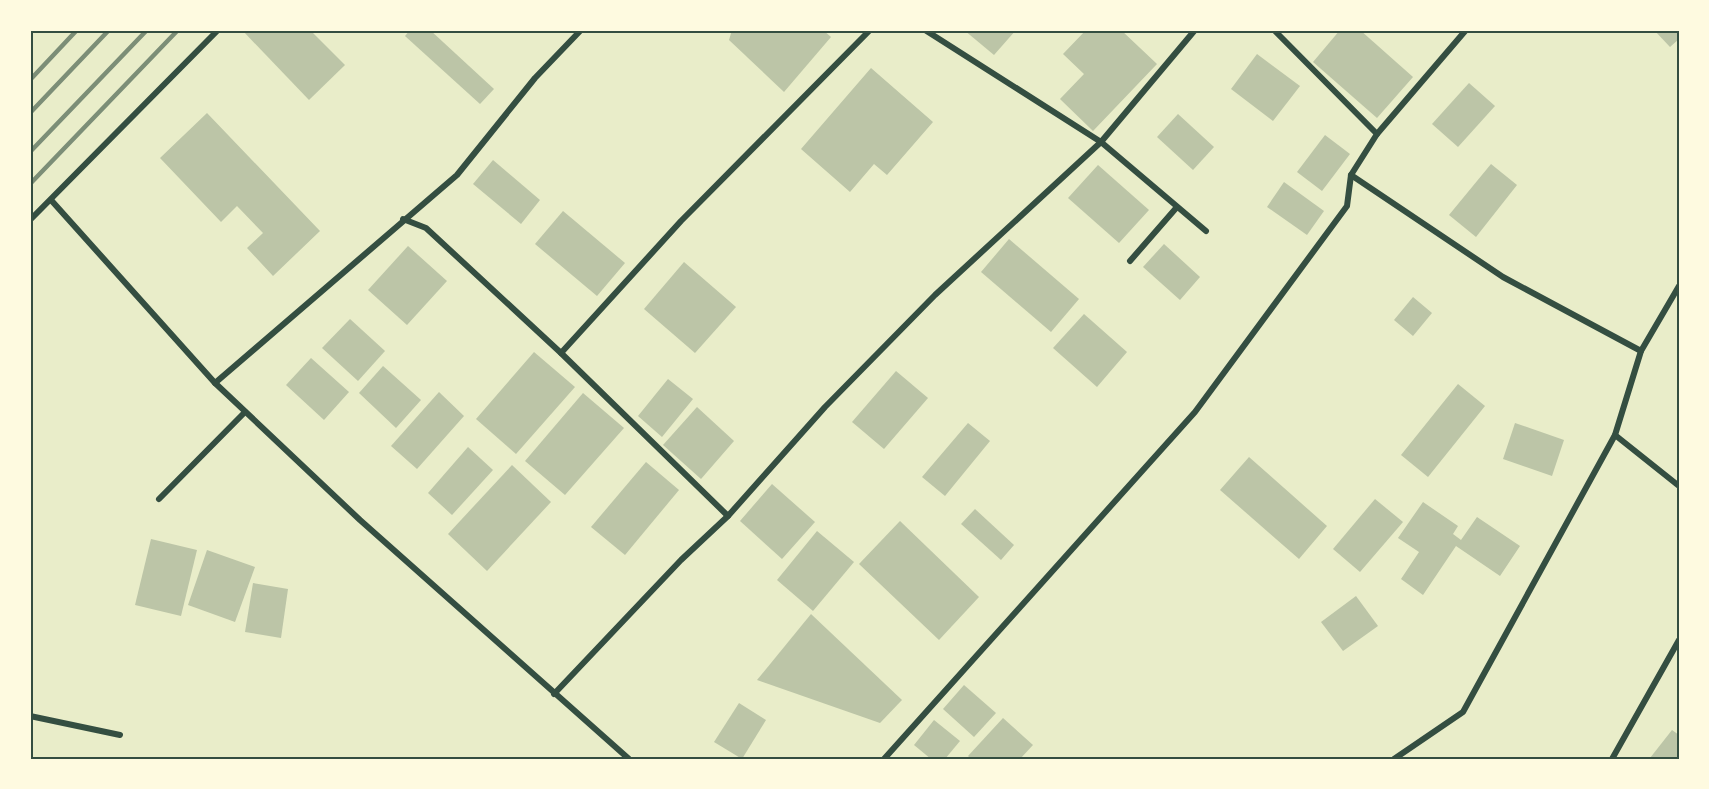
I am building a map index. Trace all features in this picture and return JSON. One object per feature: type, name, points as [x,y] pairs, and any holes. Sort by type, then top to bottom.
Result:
[{"type":"street","points":[[30,220],[218,30]]},
{"type":"street","points":[[215,383],[403,219],[457,175],[535,78],[581,30]]},
{"type":"street","points":[[561,353],[681,221],[870,30]]},
{"type":"street","points":[[926,30],[1101,142],[1206,231]]},
{"type":"street","points":[[554,694],[681,560],[728,516],[825,407],[935,295],[1101,142],[1195,30]]},
{"type":"street","points":[[1274,30],[1377,134]]},
{"type":"street","points":[[884,759],[1195,412],[1347,206],[1351,175],[1377,134],[1466,30]]},
{"type":"street","points":[[1351,175],[1503,277],[1641,351]]},
{"type":"street","points":[[51,200],[215,383],[360,520],[629,759]]},
{"type":"street","points":[[1130,261],[1178,207]]},
{"type":"street","points":[[403,219],[426,228],[561,353],[728,516]]},
{"type":"street","points":[[1394,759],[1463,712],[1615,435],[1641,351],[1679,286]]},
{"type":"street","points":[[159,499],[245,412]]},
{"type":"street","points":[[1615,435],[1679,486]]},
{"type":"street","points":[[1612,759],[1679,640]]},
{"type":"street","points":[[30,716],[120,735]]},
{"type":"building","points":[[242,30],[310,30],[345,65],[309,100]]},
{"type":"building","points":[[410,30],[430,30],[494,89],[480,104],[405,36]]},
{"type":"building","points":[[732,30],[823,30],[831,37],[784,92],[729,40]]},
{"type":"building","points":[[964,30],[1016,30],[994,55]]},
{"type":"building","points":[[1086,30],[1121,30],[1157,64],[1093,131],[1060,99],[1084,74],[1063,54]]},
{"type":"building","points":[[1340,30],[1360,30],[1413,77],[1377,118],[1313,62]]},
{"type":"building","points":[[1654,30],[1679,30],[1679,39],[1670,47]]},
{"type":"building","points":[[1257,54],[1300,86],[1273,121],[1231,89]]},
{"type":"building","points":[[871,68],[933,122],[887,175],[874,164],[850,192],[801,149]]},
{"type":"building","points":[[1469,83],[1495,106],[1458,147],[1432,124]]},
{"type":"building","points":[[207,113],[320,231],[273,276],[247,248],[263,233],[237,206],[221,222],[160,158]]},
{"type":"building","points":[[1178,114],[1214,147],[1193,170],[1157,137]]},
{"type":"building","points":[[1325,135],[1350,154],[1322,191],[1297,172]]},
{"type":"building","points":[[493,160],[540,200],[521,224],[473,184]]},
{"type":"building","points":[[1491,164],[1517,185],[1476,237],[1449,215]]},
{"type":"building","points":[[1098,165],[1149,210],[1119,243],[1068,198]]},
{"type":"building","points":[[1284,182],[1324,211],[1307,235],[1267,207]]},
{"type":"building","points":[[563,211],[625,263],[597,296],[535,244]]},
{"type":"building","points":[[1009,239],[1079,299],[1051,332],[981,272]]},
{"type":"building","points":[[1164,244],[1200,277],[1180,300],[1143,267]]},
{"type":"building","points":[[408,246],[447,281],[407,325],[368,290]]},
{"type":"building","points":[[684,262],[736,307],[695,353],[644,309]]},
{"type":"building","points":[[1413,297],[1432,313],[1413,336],[1394,320]]},
{"type":"building","points":[[1084,314],[1127,352],[1097,387],[1053,348]]},
{"type":"building","points":[[350,319],[385,351],[358,381],[322,348]]},
{"type":"building","points":[[534,352],[575,387],[516,454],[476,419]]},
{"type":"building","points":[[311,358],[349,392],[324,420],[286,385]]},
{"type":"building","points":[[383,366],[421,400],[396,428],[359,393]]},
{"type":"building","points":[[896,371],[928,398],[884,449],[852,422]]},
{"type":"building","points":[[668,379],[693,399],[662,437],[638,416]]},
{"type":"building","points":[[1458,384],[1485,406],[1428,477],[1401,455]]},
{"type":"building","points":[[439,392],[464,416],[417,469],[391,446]]},
{"type":"building","points":[[583,393],[624,428],[565,495],[525,461]]},
{"type":"building","points":[[697,407],[734,441],[701,479],[663,445]]},
{"type":"building","points":[[968,423],[990,441],[945,496],[922,477]]},
{"type":"building","points":[[1515,423],[1564,440],[1552,476],[1503,459]]},
{"type":"building","points":[[468,447],[493,470],[452,515],[428,493]]},
{"type":"building","points":[[1249,457],[1327,526],[1299,559],[1220,490]]},
{"type":"building","points":[[646,462],[679,490],[625,555],[591,527]]},
{"type":"building","points":[[512,465],[551,502],[487,571],[448,534]]},
{"type":"building","points":[[772,484],[815,522],[782,559],[740,521]]},
{"type":"building","points":[[1375,499],[1403,522],[1360,572],[1333,549]]},
{"type":"building","points":[[1423,502],[1458,526],[1453,534],[1461,540],[1477,517],[1520,546],[1500,576],[1456,546],[1423,595],[1401,579],[1419,552],[1398,538]]},
{"type":"building","points":[[975,509],[1014,545],[1001,560],[961,524]]},
{"type":"building","points":[[900,521],[979,597],[939,640],[859,564]]},
{"type":"building","points":[[817,531],[854,562],[813,611],[777,580]]},
{"type":"building","points":[[151,539],[197,550],[181,616],[135,605]]},
{"type":"building","points":[[207,550],[255,567],[235,622],[188,605]]},
{"type":"building","points":[[253,583],[288,589],[281,638],[245,632]]},
{"type":"building","points":[[1356,596],[1378,626],[1343,651],[1321,622]]},
{"type":"building","points":[[811,614],[902,700],[880,723],[757,680]]},
{"type":"building","points":[[964,685],[996,713],[974,737],[943,709]]},
{"type":"building","points":[[739,703],[766,720],[742,759],[714,742]]},
{"type":"building","points":[[1003,718],[1033,745],[1020,759],[971,759],[968,756]]},
{"type":"building","points":[[934,720],[960,741],[945,759],[931,759],[914,745]]},
{"type":"building","points":[[1672,730],[1679,735],[1679,759],[1651,759],[1650,758]]},
{"type":"railway","points":[[30,80],[77,30]]},
{"type":"railway","points":[[30,113],[109,30]]},
{"type":"railway","points":[[30,152],[147,30]]},
{"type":"railway","points":[[30,184],[178,30]]}]
